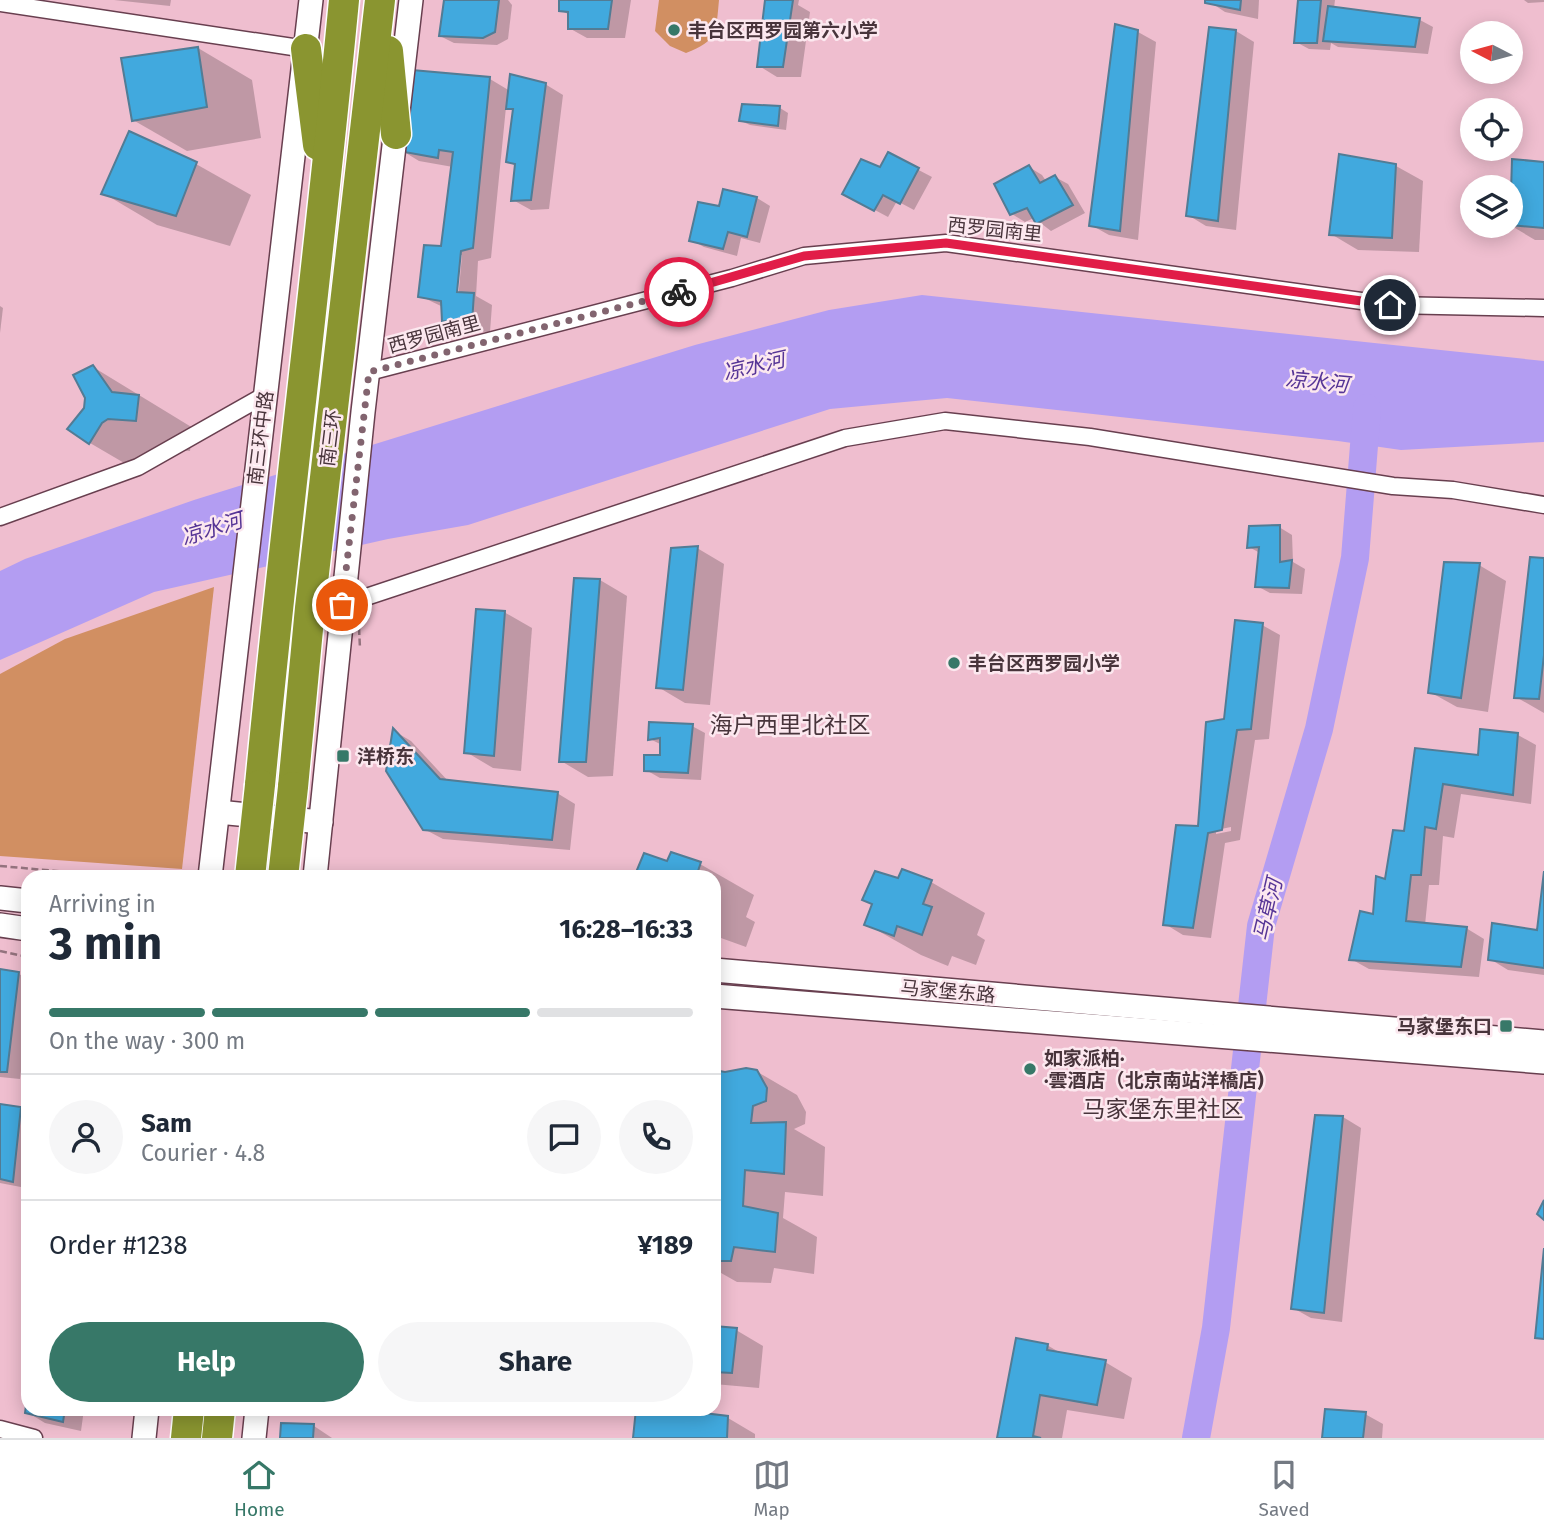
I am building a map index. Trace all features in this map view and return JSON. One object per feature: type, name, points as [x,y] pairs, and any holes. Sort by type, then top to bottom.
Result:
[{"type":"highway","name":"南三环","points":[[251,870],[277,605],[325,200],[344,0]]},
{"type":"highway","points":[[382,0],[396,134]]},
{"type":"highway","name":"南三环","points":[[284,870],[310,608],[382,0]]},
{"type":"highway","points":[[306,48],[325,200]]},
{"type":"highway","points":[[186,1438],[188,1416]]},
{"type":"highway","points":[[217,1438],[219,1416]]},
{"type":"street","name":"南三环中路","points":[[211,870],[311,0]]},
{"type":"street","points":[[316,870],[363,412],[411,0]]},
{"type":"street","points":[[0,2],[306,48]]},
{"type":"street","name":"西罗园南里","points":[[369,372],[732,278],[804,256],[946,243],[1390,305],[1544,308]]},
{"type":"street","points":[[0,517],[138,467],[265,395]]},
{"type":"street","points":[[342,605],[845,438],[944,421],[1090,437],[1393,486],[1453,490],[1544,505]]},
{"type":"street","points":[[218,812],[321,822]]},
{"type":"street","points":[[0,898],[21,900]]},
{"type":"street","points":[[0,925],[21,928]]},
{"type":"street","name":"马家堡东路","points":[[721,972],[1176,1021]]},
{"type":"street","name":"马家堡东路","points":[[721,996],[1176,1021]]},
{"type":"street","points":[[1176,1021],[1304,1031],[1544,1042]]},
{"type":"street","points":[[1304,1031],[1544,1062]]},
{"type":"street","points":[[144,1438],[146,1416]]},
{"type":"street","points":[[254,1438],[256,1416]]},
{"type":"street","points":[[0,1429],[34,1438]]},
{"type":"path","points":[[0,866],[45,870]]},
{"type":"path","points":[[0,951],[21,956]]},
{"type":"shaded area","points":[[659,0],[719,0],[716,27],[710,39],[686,53],[670,46],[655,31]]},
{"type":"shaded area","points":[[214,587],[182,869],[0,856],[0,674],[65,639]]},
{"type":"water","name":"凉水河","points":[[922,295],[1544,361],[1544,442],[1401,450],[947,398],[830,409],[468,525],[388,539],[154,592],[0,660],[0,571],[25,559],[194,500],[695,345],[829,310]]},
{"type":"building","points":[[444,0],[499,0],[495,32],[483,38],[439,36]]},
{"type":"building","points":[[559,0],[612,0],[608,29],[568,29],[568,12],[559,11]]},
{"type":"building","points":[[765,0],[793,0],[783,67],[757,67]]},
{"type":"building","points":[[1205,0],[1241,0],[1240,10],[1205,3]]},
{"type":"building","points":[[1298,0],[1321,0],[1317,43],[1294,43]]},
{"type":"building","points":[[1328,6],[1420,18],[1415,47],[1323,41]]},
{"type":"building","points":[[1115,24],[1138,30],[1120,231],[1089,226]]},
{"type":"building","points":[[1209,27],[1236,30],[1218,221],[1186,216]]},
{"type":"building","points":[[198,47],[207,107],[132,121],[121,58]]},
{"type":"building","points":[[412,70],[490,77],[473,248],[461,251],[457,292],[474,293],[472,323],[442,321],[441,301],[418,297],[424,245],[441,246],[453,152],[439,150],[438,158],[399,151]]},
{"type":"building","points":[[510,74],[546,83],[531,200],[511,201],[515,164],[506,162],[513,109],[506,109]]},
{"type":"building","points":[[742,104],[780,106],[778,126],[739,121]]},
{"type":"building","points":[[129,131],[197,162],[176,216],[101,194]]},
{"type":"building","points":[[888,152],[919,168],[900,204],[883,195],[874,211],[842,194],[861,159],[880,167]]},
{"type":"building","points":[[1339,154],[1396,164],[1392,238],[1329,235]]},
{"type":"building","points":[[1512,161],[1544,162],[1544,228],[1523,226],[1523,175],[1512,175]]},
{"type":"building","points":[[1029,165],[1040,183],[1055,175],[1073,205],[1036,224],[1027,208],[1010,215],[994,184]]},
{"type":"building","points":[[723,189],[757,197],[747,237],[728,232],[723,249],[689,241],[698,202],[719,206]]},
{"type":"building","points":[[93,365],[112,392],[139,395],[136,421],[108,419],[102,423],[89,444],[67,429],[84,408],[85,398],[73,375]]},
{"type":"building","points":[[1280,525],[1280,562],[1292,560],[1289,588],[1255,587],[1259,547],[1247,548],[1249,526]]},
{"type":"building","points":[[698,546],[683,690],[656,688],[671,548]]},
{"type":"building","points":[[1530,557],[1544,558],[1544,655],[1539,699],[1514,698]]},
{"type":"building","points":[[1444,562],[1480,563],[1461,698],[1428,693]]},
{"type":"building","points":[[574,578],[600,579],[586,762],[559,762]]},
{"type":"building","points":[[476,609],[505,611],[494,756],[464,753]]},
{"type":"building","points":[[1235,620],[1263,623],[1251,729],[1237,730],[1222,830],[1208,833],[1193,928],[1163,925],[1176,825],[1198,826],[1206,722],[1224,719]]},
{"type":"building","points":[[649,722],[693,724],[688,773],[644,771],[644,755],[660,755],[660,738],[648,740]]},
{"type":"building","points":[[393,728],[440,779],[558,792],[552,840],[423,830],[386,771]]},
{"type":"building","points":[[1480,729],[1518,733],[1513,795],[1443,784],[1436,829],[1425,827],[1421,875],[1411,875],[1406,921],[1467,927],[1461,967],[1349,960],[1360,911],[1373,914],[1376,876],[1385,879],[1393,830],[1404,831],[1415,748],[1478,755]]},
{"type":"building","points":[[671,852],[701,862],[698,870],[637,870],[644,853],[667,861]]},
{"type":"building","points":[[902,869],[932,880],[923,904],[932,907],[922,935],[897,926],[894,936],[864,925],[872,904],[862,900],[875,871],[898,878]]},
{"type":"building","points":[[1544,871],[1544,968],[1488,960],[1492,923],[1537,930]]},
{"type":"building","points":[[0,969],[19,972],[7,1072],[0,1072]]},
{"type":"building","points":[[746,1068],[757,1070],[767,1088],[766,1101],[753,1106],[751,1123],[786,1122],[784,1174],[745,1170],[743,1206],[778,1213],[775,1252],[734,1247],[731,1261],[721,1261],[721,1071]]},
{"type":"building","points":[[0,1104],[21,1107],[13,1182],[0,1179]]},
{"type":"building","points":[[1315,1115],[1343,1116],[1324,1313],[1291,1309]]},
{"type":"building","points":[[1544,1200],[1544,1220],[1537,1214]]},
{"type":"building","points":[[1544,1248],[1544,1339],[1535,1338]]},
{"type":"building","points":[[721,1327],[737,1328],[732,1373],[721,1372]]},
{"type":"building","points":[[1016,1338],[1048,1344],[1047,1350],[1106,1360],[1097,1405],[1040,1395],[1033,1436],[1041,1438],[997,1438]]},
{"type":"building","points":[[1325,1409],[1366,1412],[1363,1438],[1322,1438]]},
{"type":"building","points":[[38,1416],[64,1416],[63,1422]]},
{"type":"building","points":[[635,1416],[728,1416],[727,1438],[633,1438]]},
{"type":"building","points":[[281,1423],[314,1424],[313,1438],[280,1438]]},
{"type":"waterway","name":"马草河","points":[[1196,1438],[1216,1328],[1261,926],[1319,729],[1355,558],[1367,408]]},
{"type":"way so far","points":[[342,605],[369,372],[679,292]]},
{"type":"place","name":"丰台区西罗园第六小学","points":[[674,30]]},
{"type":"place","name":"丰台区西罗园小学","points":[[954,663]]},
{"type":"place","name":"洋桥东","points":[[343,756]]},
{"type":"place","name":"马家堡东口","points":[[1506,1026]]},
{"type":"place","name":"如家派柏· ·雲酒店（北京南站洋橋店)","points":[[1030,1069]]},
{"type":"district","name":"海户西里北社区","points":[[790,725]]},
{"type":"district","name":"马家堡东里社区","points":[[1163,1109]]},
{"type":"route","points":[[679,292],[804,256],[946,243],[1390,305]]}]
